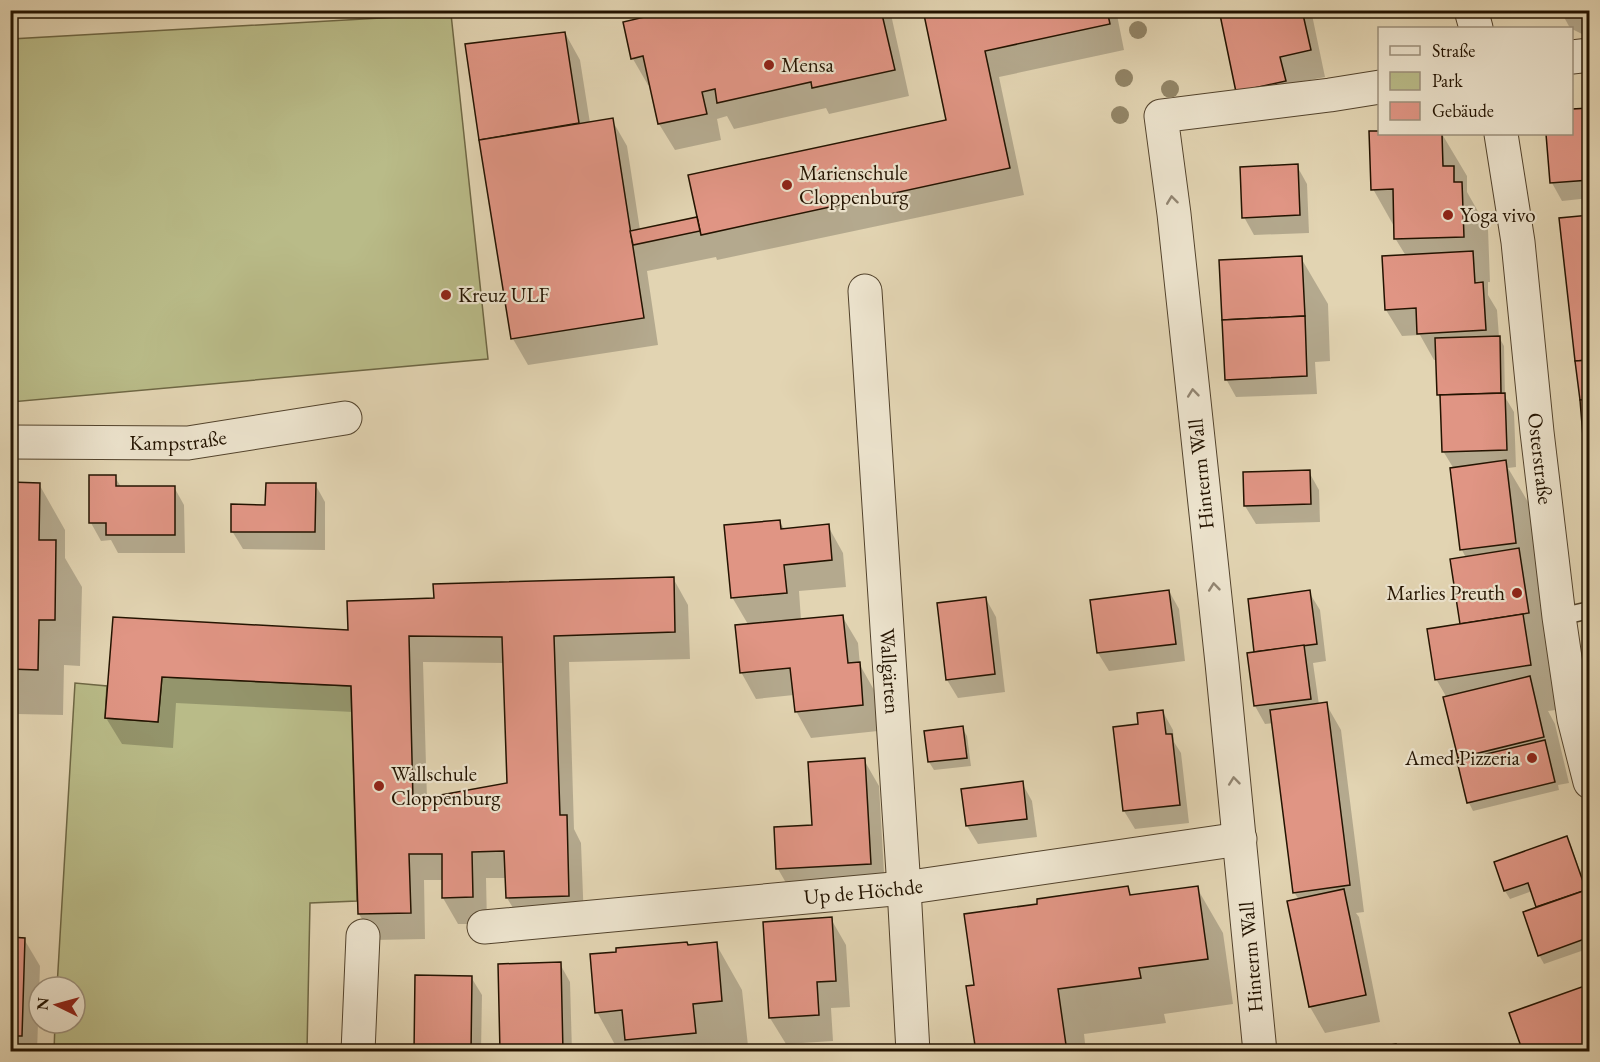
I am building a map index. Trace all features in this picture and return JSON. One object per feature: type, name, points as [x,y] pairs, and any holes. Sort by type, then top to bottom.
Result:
[{"type":"street","points":[[1471,10],[1476,27]]},
{"type":"street","points":[[1573,57],[1590,55]]},
{"type":"street","name":"Hinterm Wall","points":[[1260,1052],[1240,839],[1175,226],[1161,116],[1378,87]]},
{"type":"street","name":"Osterstraße","points":[[1501,135],[1520,250],[1537,432],[1574,613],[1574,718],[1590,782]]},
{"type":"street","name":"Wallgärten","points":[[865,291],[913,1052]]},
{"type":"street","name":"Kampstraße","points":[[10,442],[188,443],[345,418]]},
{"type":"street","name":"Up de Höchde","points":[[484,927],[904,888],[1240,839]]},
{"type":"street","points":[[358,1052],[363,936]]},
{"type":"green space","points":[[451,14],[488,359],[11,402],[11,39]]},
{"type":"green space","points":[[162,677],[351,686],[357,901],[310,903],[307,1051],[54,1052],[55,1035],[87,1035],[87,975],[58,975],[75,683],[107,686],[105,718],[158,722]]},
{"type":"building","name":"Mensa","points":[[662,10],[881,10],[895,70],[812,88],[811,82],[717,103],[715,89],[702,92],[707,114],[658,124],[643,56],[631,59],[623,22],[662,13]]},
{"type":"building","points":[[923,10],[1107,10],[1110,24],[985,51],[1010,168],[701,235],[688,175],[946,120]]},
{"type":"building","points":[[1219,10],[1302,10],[1311,50],[1280,57],[1286,81],[1236,92]]},
{"type":"building","points":[[565,32],[579,123],[479,140],[465,44]]},
{"type":"building","points":[[1590,108],[1590,180],[1550,183],[1546,135],[1573,135],[1573,109]]},
{"type":"building","points":[[613,118],[644,318],[511,339],[479,140]]},
{"type":"building","points":[[1369,131],[1378,131],[1378,135],[1442,135],[1443,166],[1454,166],[1454,182],[1462,182],[1464,237],[1394,239],[1393,189],[1371,190]]},
{"type":"building","points":[[1298,164],[1300,215],[1242,218],[1240,167]]},
{"type":"building","points":[[1590,215],[1590,360],[1575,361],[1559,218]]},
{"type":"building","points":[[697,217],[700,231],[633,245],[630,231]]},
{"type":"building","points":[[1473,251],[1475,283],[1483,282],[1486,330],[1417,334],[1416,308],[1385,310],[1382,256]]},
{"type":"building","points":[[1302,256],[1305,316],[1222,320],[1219,260]]},
{"type":"building","points":[[1305,316],[1307,376],[1225,380],[1222,320]]},
{"type":"building","points":[[1500,336],[1501,393],[1437,395],[1435,338]]},
{"type":"building","points":[[1590,360],[1590,399],[1580,400],[1575,361]]},
{"type":"building","points":[[1505,393],[1507,450],[1442,452],[1440,395]]},
{"type":"building","points":[[1590,399],[1590,436],[1583,437],[1580,400]]},
{"type":"building","points":[[1590,436],[1590,494],[1583,437]]},
{"type":"building","points":[[1506,460],[1516,543],[1460,550],[1450,468]]},
{"type":"building","points":[[1310,470],[1311,504],[1244,506],[1243,472]]},
{"type":"building","points":[[89,475],[116,475],[116,486],[175,486],[175,535],[106,535],[106,523],[89,523]]},
{"type":"building","points":[[10,482],[40,483],[39,540],[56,540],[55,620],[39,620],[38,670],[10,669]]},
{"type":"building","points":[[266,483],[316,483],[315,532],[231,532],[231,504],[265,505]]},
{"type":"building","points":[[780,520],[781,529],[829,524],[832,560],[784,565],[787,593],[731,598],[724,525]]},
{"type":"building","points":[[1519,548],[1529,613],[1460,624],[1450,559]]},
{"type":"building","points":[[674,577],[675,632],[554,636],[560,815],[567,815],[569,896],[506,898],[504,851],[472,852],[473,897],[442,898],[442,854],[409,854],[411,913],[358,914],[351,686],[162,677],[158,722],[105,718],[113,617],[348,630],[347,601],[434,598],[433,584]],"holes":[[[409,636],[502,637],[507,783],[413,800]]]},
{"type":"building","points":[[1169,590],[1176,644],[1097,653],[1090,600]]},
{"type":"building","points":[[1310,590],[1317,644],[1254,652],[1248,599]]},
{"type":"building","points":[[986,597],[995,674],[946,680],[937,603]]},
{"type":"building","points":[[1523,614],[1531,665],[1435,680],[1427,629]]},
{"type":"building","points":[[843,615],[848,663],[860,662],[863,705],[795,712],[790,668],[740,673],[735,625]]},
{"type":"building","points":[[1304,645],[1311,699],[1254,706],[1247,653]]},
{"type":"building","points":[[1530,676],[1544,737],[1458,758],[1443,697]]},
{"type":"building","points":[[1327,702],[1350,885],[1293,893],[1270,710]]},
{"type":"building","points":[[1163,710],[1166,734],[1172,734],[1180,805],[1123,811],[1113,727],[1138,724],[1137,713]]},
{"type":"building","points":[[963,726],[967,758],[928,762],[924,731]]},
{"type":"building","points":[[1545,740],[1555,782],[1467,803],[1457,761]]},
{"type":"building","points":[[865,758],[871,864],[776,869],[774,827],[812,825],[808,762]]},
{"type":"building","points":[[1023,781],[1027,819],[966,826],[961,789]]},
{"type":"building","points":[[1567,836],[1586,890],[1536,907],[1528,883],[1504,891],[1494,862]]},
{"type":"building","points":[[1128,886],[1130,895],[1198,886],[1208,959],[1139,968],[1141,978],[1058,989],[1067,1052],[976,1052],[966,986],[974,985],[964,914],[1037,904],[1037,899]]},
{"type":"building","points":[[1344,889],[1366,995],[1309,1007],[1287,901]]},
{"type":"building","points":[[1586,890],[1590,900],[1590,937],[1538,956],[1523,912]]},
{"type":"building","points":[[832,917],[836,981],[817,982],[819,1015],[769,1018],[763,922]]},
{"type":"building","points":[[10,937],[25,938],[22,1036],[10,1036]]},
{"type":"building","points":[[687,942],[688,945],[717,942],[722,1001],[693,1004],[696,1033],[625,1040],[622,1010],[595,1013],[590,954],[616,952],[616,948]]},
{"type":"building","points":[[561,962],[563,1052],[500,1052],[498,964]]},
{"type":"building","points":[[415,975],[472,976],[471,1052],[414,1052]]},
{"type":"building","points":[[1590,984],[1590,1052],[1523,1052],[1509,1013]]},
{"type":"building","points":[[1396,1044],[1398,1052],[1357,1052]]},
{"type":"building","points":[[1149,1047],[1149,1052],[1115,1052]]},
{"type":"place","name":"Mensa","points":[[769,65]]},
{"type":"place","name":"Marienschule Cloppenburg","points":[[787,185]]},
{"type":"place","name":"Yoga vivo","points":[[1448,215]]},
{"type":"place","name":"Kreuz ULF","points":[[446,295]]},
{"type":"place","name":"Marlies Preuth","points":[[1517,593]]},
{"type":"place","name":"Amed Pizzeria","points":[[1532,758]]},
{"type":"place","name":"Wallschule Cloppenburg","points":[[379,786]]}]
